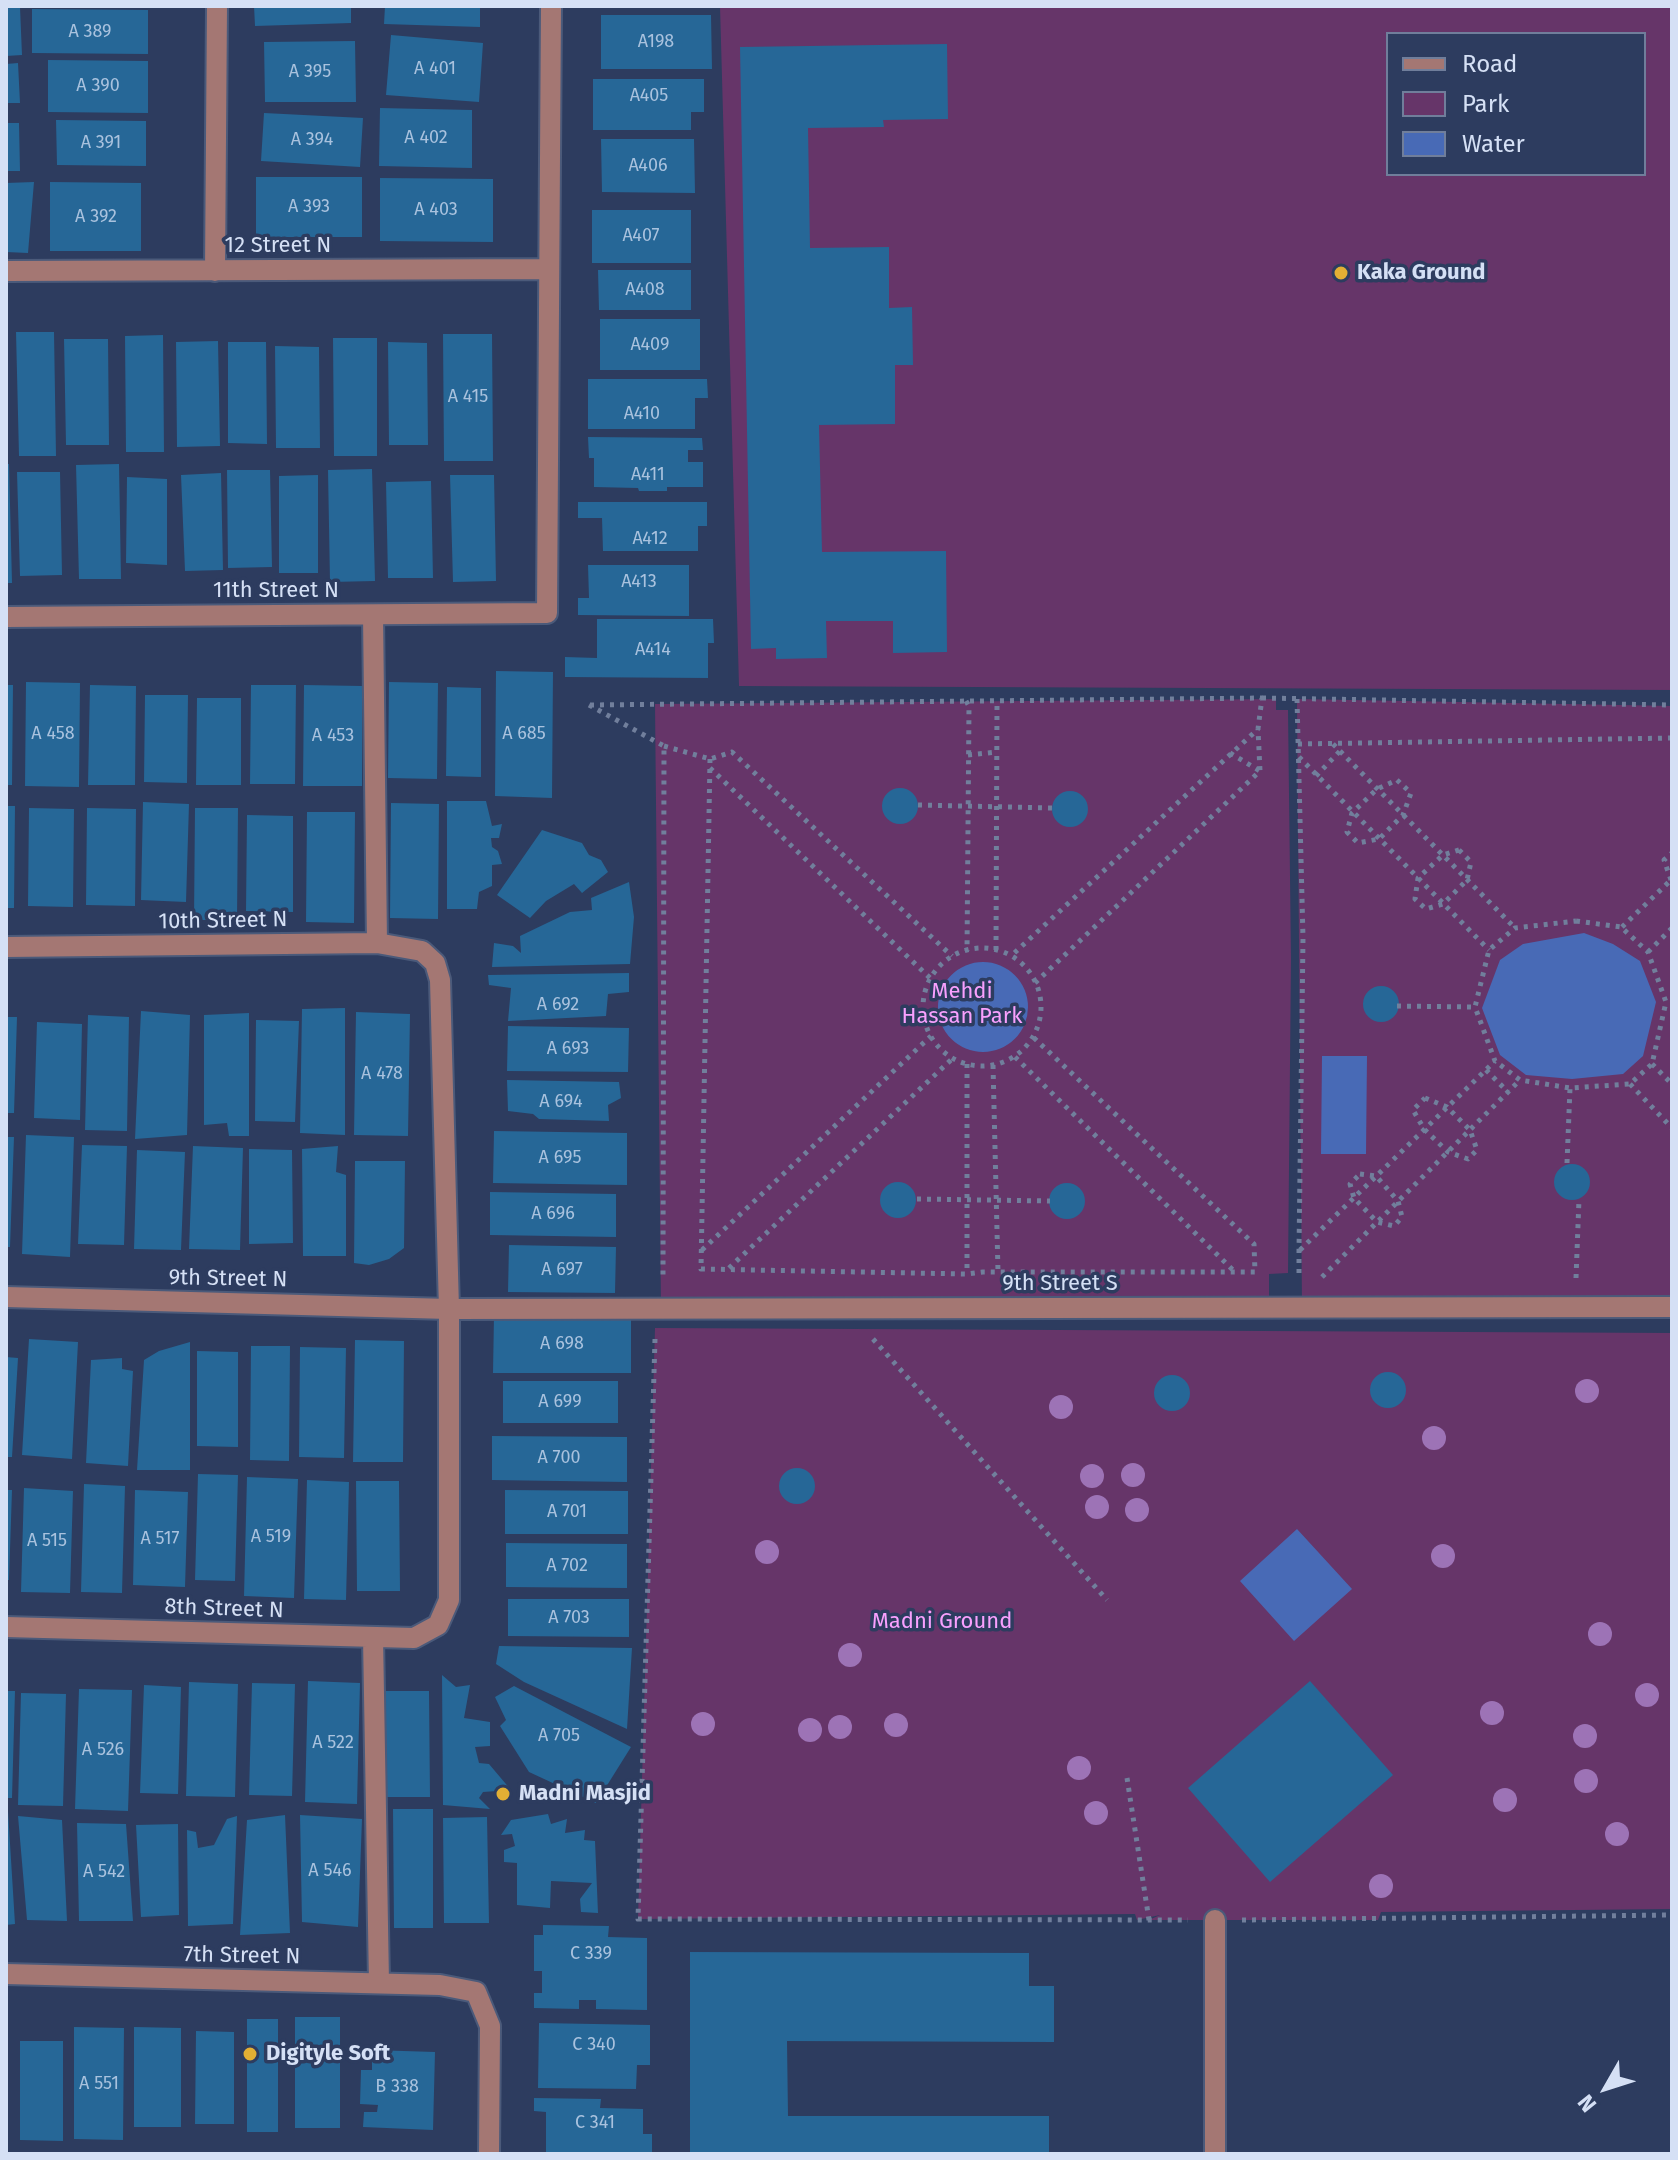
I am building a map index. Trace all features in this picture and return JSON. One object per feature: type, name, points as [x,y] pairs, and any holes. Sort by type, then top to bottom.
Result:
[{"type":"street","points":[[215,271],[217,6]]},
{"type":"street","points":[[549,269],[551,6]]},
{"type":"street","name":"12 Street N","points":[[6,271],[549,269]]},
{"type":"street","name":"11th Street N","points":[[6,617],[547,613],[549,269]]},
{"type":"street","points":[[373,615],[377,943]]},
{"type":"street","name":"10th Street N","points":[[6,947],[377,943],[422,951],[435,963],[440,980],[449,1309]]},
{"type":"street","name":"9th Street N","points":[[6,1297],[449,1309]]},
{"type":"street","name":"9th Street S","points":[[449,1309],[1672,1307]]},
{"type":"street","name":"8th Street N","points":[[6,1627],[414,1638],[438,1625],[449,1600],[449,1309]]},
{"type":"street","points":[[373,1637],[379,1983]]},
{"type":"street","points":[[1215,1920],[1215,2154]]},
{"type":"street","name":"7th Street N","points":[[6,1974],[440,1985],[476,1992],[490,2026],[489,2154]]},
{"type":"path","points":[[1035,983],[1260,771],[1258,729],[1262,698]]},
{"type":"path","points":[[952,956],[732,752],[710,759],[664,746],[589,705],[1262,698],[1672,705]]},
{"type":"path","points":[[1297,699],[1303,938],[1299,1275],[1338,1277]]},
{"type":"path","points":[[966,701],[969,706],[967,951]]},
{"type":"path","points":[[996,950],[997,701]]},
{"type":"path","points":[[1011,956],[1258,729]]},
{"type":"path","points":[[1298,744],[1672,738]]},
{"type":"path","points":[[1332,743],[1515,928]]},
{"type":"path","points":[[663,1295],[664,746]]},
{"type":"path","points":[[1316,776],[1340,751]]},
{"type":"path","points":[[968,755],[997,752]]},
{"type":"path","points":[[1230,753],[1260,771]]},
{"type":"path","points":[[1299,757],[1489,950]]},
{"type":"path","points":[[710,759],[701,1269],[967,1274],[1255,1272],[1254,1244],[1033,1037]]},
{"type":"path","points":[[710,768],[931,979]]},
{"type":"path","points":[[1397,780],[1411,793],[1403,815],[1379,839],[1358,843],[1347,832],[1352,813],[1377,789],[1397,780]]},
{"type":"path","points":[[918,805],[1053,808]]},
{"type":"path","points":[[1459,850],[1471,862],[1467,880],[1443,904],[1426,909],[1415,899],[1418,878],[1443,855],[1459,850]]},
{"type":"path","points":[[1622,927],[1672,880],[1664,860],[1672,853]]},
{"type":"path","points":[[1576,921],[1622,927],[1648,952],[1669,1002],[1652,1064],[1630,1084],[1570,1088],[1520,1080],[1495,1061],[1475,1007],[1489,950],[1515,928],[1576,921]]},
{"type":"path","points":[[1648,952],[1672,928]]},
{"type":"path","points":[[981,948],[996,950],[1011,956],[1025,967],[1035,983],[1041,1002],[1041,1016],[1033,1037],[1015,1056],[993,1065],[967,1064],[953,1058],[931,1036],[923,1010],[925,991],[939,966],[952,956],[981,948]]},
{"type":"path","points":[[1397,1006],[1475,1007]]},
{"type":"path","points":[[701,1250],[931,1036]]},
{"type":"path","points":[[1015,1056],[1234,1272]]},
{"type":"path","points":[[728,1269],[953,1058]]},
{"type":"path","points":[[1299,1251],[1495,1061]]},
{"type":"path","points":[[967,1064],[967,1274]]},
{"type":"path","points":[[1652,1064],[1672,1084]]},
{"type":"path","points":[[993,1065],[998,1272]]},
{"type":"path","points":[[1485,1070],[1508,1092]]},
{"type":"path","points":[[1322,1277],[1520,1080]]},
{"type":"path","points":[[1630,1084],[1672,1128]]},
{"type":"path","points":[[1567,1163],[1570,1088]]},
{"type":"path","points":[[1425,1098],[1447,1107],[1470,1130],[1477,1150],[1468,1159],[1448,1152],[1424,1129],[1414,1108],[1425,1098]]},
{"type":"path","points":[[1360,1174],[1376,1176],[1398,1201],[1402,1217],[1394,1226],[1377,1222],[1354,1198],[1350,1184],[1360,1174]]},
{"type":"path","points":[[917,1199],[1050,1201]]},
{"type":"path","points":[[1561,1275],[1577,1275],[1579,1199]]},
{"type":"path","points":[[864,1308],[865,1331],[1107,1600]]},
{"type":"path","points":[[655,1328],[638,1919],[1445,1920],[1672,1915]]},
{"type":"path","points":[[1127,1778],[1149,1920]]},
{"type":"green space","points":[[720,6],[1672,6],[1672,690],[739,686]]},
{"type":"green space","name":"Mehdi Hassan Park","points":[[1276,699],[1276,710],[1288,710],[1291,959],[1288,1273],[1269,1274],[1269,1308],[661,1309],[655,704]]},
{"type":"green space","points":[[1297,699],[1672,706],[1672,1313],[1302,1308]]},
{"type":"green space","name":"Madni Ground","points":[[655,1328],[1672,1333],[1672,1909],[1381,1912],[1378,1920],[1149,1920],[1160,1915],[1137,1920],[1135,1914],[638,1919]]},
{"type":"water","points":[[1584,933],[1613,944],[1640,961],[1656,1002],[1643,1056],[1623,1074],[1572,1079],[1526,1075],[1500,1055],[1482,1008],[1500,960],[1523,944]]},
{"type":"water","points":[[983,962],[1000,966],[1015,975],[1024,990],[1028,1007],[1024,1024],[1015,1039],[1000,1048],[983,1052],[966,1048],[951,1039],[942,1024],[938,1007],[942,990],[951,975],[966,966]]},
{"type":"water","points":[[1322,1056],[1367,1056],[1366,1154],[1321,1154]]},
{"type":"water","points":[[1297,1529],[1352,1589],[1294,1641],[1240,1581]]},
{"type":"building","points":[[254,6],[351,6],[351,23],[255,26]]},
{"type":"building","points":[[385,6],[480,6],[480,27],[384,24]]},
{"type":"building","points":[[20,7],[22,55],[6,56],[6,8]]},
{"type":"building","points":[[32,9],[148,10],[148,54],[32,53]]},
{"type":"building","points":[[601,15],[711,15],[712,69],[601,69]]},
{"type":"building","points":[[391,35],[483,43],[479,102],[386,95]]},
{"type":"building","points":[[355,41],[356,102],[265,102],[264,42]]},
{"type":"building","points":[[947,44],[948,119],[883,120],[884,127],[808,128],[810,248],[889,247],[889,308],[912,307],[913,365],[895,365],[895,424],[819,425],[822,552],[946,551],[947,652],[893,653],[893,621],[826,621],[827,658],[776,659],[776,648],[751,649],[740,47]]},
{"type":"building","points":[[48,60],[148,61],[148,113],[48,112]]},
{"type":"building","points":[[18,63],[20,103],[6,103],[6,64]]},
{"type":"building","points":[[593,79],[704,79],[704,112],[691,112],[691,130],[593,130]]},
{"type":"building","points":[[380,108],[472,110],[472,168],[379,166]]},
{"type":"building","points":[[264,113],[363,118],[360,167],[261,161]]},
{"type":"building","points":[[56,120],[146,121],[146,166],[57,165]]},
{"type":"building","points":[[6,123],[19,123],[20,171],[6,171]]},
{"type":"building","points":[[601,139],[694,139],[695,193],[602,192]]},
{"type":"building","points":[[256,177],[362,177],[362,237],[256,237]]},
{"type":"building","points":[[380,178],[493,179],[493,242],[380,241]]},
{"type":"building","points":[[34,182],[28,253],[6,252],[6,183]]},
{"type":"building","points":[[50,182],[141,183],[141,251],[50,251]]},
{"type":"building","points":[[592,210],[691,210],[691,263],[592,263]]},
{"type":"building","points":[[598,270],[691,270],[691,310],[599,310]]},
{"type":"building","points":[[600,319],[700,319],[700,370],[600,370]]},
{"type":"building","points":[[16,332],[54,332],[56,456],[19,456]]},
{"type":"building","points":[[443,334],[492,334],[493,461],[444,461]]},
{"type":"building","points":[[163,335],[164,452],[126,452],[125,336]]},
{"type":"building","points":[[333,338],[377,338],[377,456],[334,456]]},
{"type":"building","points":[[64,339],[108,339],[109,445],[66,445]]},
{"type":"building","points":[[218,341],[220,446],[177,447],[176,342]]},
{"type":"building","points":[[228,342],[266,342],[267,444],[228,443]]},
{"type":"building","points":[[388,342],[427,343],[428,445],[389,445]]},
{"type":"building","points":[[275,346],[319,347],[320,448],[276,448]]},
{"type":"building","points":[[588,379],[707,379],[708,398],[695,398],[695,429],[588,429]]},
{"type":"building","points":[[588,437],[702,438],[703,450],[688,450],[688,462],[703,462],[703,487],[639,491],[638,488],[594,487],[594,458],[589,458]]},
{"type":"building","points":[[6,464],[9,464],[12,583],[6,583]]},
{"type":"building","points":[[119,464],[121,579],[79,579],[76,465]]},
{"type":"building","points":[[372,469],[375,581],[330,582],[328,470]]},
{"type":"building","points":[[227,470],[270,470],[272,567],[228,568]]},
{"type":"building","points":[[17,472],[60,472],[62,575],[20,576]]},
{"type":"building","points":[[221,473],[223,570],[185,571],[181,475]]},
{"type":"building","points":[[318,475],[318,573],[279,573],[279,476]]},
{"type":"building","points":[[450,475],[494,475],[496,581],[453,582]]},
{"type":"building","points":[[127,477],[167,479],[167,565],[126,563]]},
{"type":"building","points":[[431,481],[433,578],[388,578],[386,482]]},
{"type":"building","points":[[578,502],[707,502],[707,526],[698,526],[698,551],[603,551],[602,518],[578,518]]},
{"type":"building","points":[[588,565],[689,565],[689,616],[578,615],[578,598],[589,598]]},
{"type":"building","points":[[597,619],[713,619],[714,643],[708,643],[708,678],[565,677],[565,657],[597,658]]},
{"type":"building","points":[[496,671],[553,672],[552,798],[495,796]]},
{"type":"building","points":[[26,682],[80,683],[79,787],[25,786]]},
{"type":"building","points":[[389,682],[438,683],[437,779],[388,778]]},
{"type":"building","points":[[6,685],[13,685],[12,785],[6,785]]},
{"type":"building","points":[[90,685],[136,686],[135,785],[88,785]]},
{"type":"building","points":[[251,685],[296,685],[295,784],[250,784]]},
{"type":"building","points":[[304,685],[362,686],[362,786],[303,786]]},
{"type":"building","points":[[447,687],[481,688],[481,777],[446,776]]},
{"type":"building","points":[[145,695],[188,695],[187,783],[144,782]]},
{"type":"building","points":[[197,698],[241,698],[241,785],[196,785]]},
{"type":"building","points":[[900,788],[913,793],[918,806],[913,819],[900,824],[887,819],[882,806],[887,793]]},
{"type":"building","points":[[1070,791],[1083,796],[1088,809],[1083,822],[1070,827],[1057,822],[1052,809],[1057,796]]},
{"type":"building","points":[[447,801],[486,801],[492,826],[502,824],[499,838],[491,838],[492,847],[498,851],[502,864],[492,865],[492,886],[479,892],[477,909],[447,909]]},
{"type":"building","points":[[143,802],[189,804],[186,902],[141,900]]},
{"type":"building","points":[[391,803],[439,804],[438,919],[390,918]]},
{"type":"building","points":[[6,806],[15,806],[14,908],[6,908]]},
{"type":"building","points":[[29,808],[74,809],[73,907],[28,906]]},
{"type":"building","points":[[87,808],[136,809],[135,906],[86,905]]},
{"type":"building","points":[[195,808],[238,808],[237,920],[194,920]]},
{"type":"building","points":[[307,812],[355,812],[354,923],[306,922]]},
{"type":"building","points":[[247,815],[293,816],[293,912],[246,911]]},
{"type":"building","points":[[542,830],[582,843],[589,855],[601,860],[608,872],[582,893],[574,884],[546,901],[530,918],[497,895]]},
{"type":"building","points":[[629,882],[634,917],[630,964],[492,967],[494,943],[513,946],[521,953],[520,936],[570,912],[592,910],[591,898]]},
{"type":"building","points":[[629,973],[629,992],[608,994],[606,1016],[508,1021],[511,988],[489,985],[488,975]]},
{"type":"building","points":[[1381,986],[1394,991],[1399,1004],[1394,1017],[1381,1022],[1368,1017],[1363,1004],[1368,991]]},
{"type":"building","points":[[345,1008],[345,1135],[300,1133],[302,1009]]},
{"type":"building","points":[[141,1011],[190,1015],[187,1135],[135,1139]]},
{"type":"building","points":[[356,1012],[410,1014],[408,1136],[354,1135]]},
{"type":"building","points":[[249,1013],[249,1136],[229,1136],[227,1123],[204,1125],[204,1015]]},
{"type":"building","points":[[88,1015],[129,1017],[127,1131],[85,1130]]},
{"type":"building","points":[[6,1017],[17,1017],[14,1113],[6,1113]]},
{"type":"building","points":[[256,1020],[299,1021],[295,1122],[255,1121]]},
{"type":"building","points":[[37,1022],[82,1024],[80,1120],[34,1118]]},
{"type":"building","points":[[508,1026],[629,1028],[628,1072],[507,1071]]},
{"type":"building","points":[[507,1080],[619,1082],[621,1098],[608,1105],[609,1121],[539,1119],[533,1114],[508,1111]]},
{"type":"building","points":[[494,1131],[627,1133],[627,1185],[493,1183]]},
{"type":"building","points":[[26,1135],[74,1137],[70,1257],[22,1254]]},
{"type":"building","points":[[6,1137],[14,1137],[10,1247],[6,1247]]},
{"type":"building","points":[[82,1145],[127,1146],[124,1245],[78,1244]]},
{"type":"building","points":[[193,1146],[243,1148],[240,1250],[189,1249]]},
{"type":"building","points":[[338,1146],[336,1172],[346,1175],[346,1256],[303,1256],[302,1149]]},
{"type":"building","points":[[249,1149],[292,1150],[293,1243],[249,1244]]},
{"type":"building","points":[[137,1150],[185,1152],[181,1250],[134,1249]]},
{"type":"building","points":[[355,1161],[405,1161],[404,1248],[389,1259],[369,1265],[354,1263]]},
{"type":"building","points":[[1572,1164],[1585,1169],[1590,1182],[1585,1195],[1572,1200],[1559,1195],[1554,1182],[1559,1169]]},
{"type":"building","points":[[898,1182],[911,1187],[916,1200],[911,1213],[898,1218],[885,1213],[880,1200],[885,1187]]},
{"type":"building","points":[[1067,1183],[1080,1188],[1085,1201],[1080,1214],[1067,1219],[1054,1214],[1049,1201],[1054,1188]]},
{"type":"building","points":[[490,1192],[616,1194],[616,1237],[490,1235]]},
{"type":"building","points":[[509,1245],[616,1247],[615,1293],[508,1292]]},
{"type":"building","points":[[494,1315],[631,1316],[631,1373],[493,1373]]},
{"type":"building","points":[[29,1339],[78,1342],[72,1459],[22,1455]]},
{"type":"building","points":[[355,1340],[404,1341],[403,1462],[353,1462]]},
{"type":"building","points":[[190,1342],[190,1470],[137,1470],[144,1360],[159,1351]]},
{"type":"building","points":[[251,1346],[290,1346],[289,1461],[250,1460]]},
{"type":"building","points":[[300,1347],[346,1348],[344,1458],[299,1457]]},
{"type":"building","points":[[197,1351],[238,1352],[238,1447],[197,1446]]},
{"type":"building","points":[[6,1357],[18,1358],[12,1457],[6,1457]]},
{"type":"building","points":[[122,1358],[122,1369],[133,1371],[128,1466],[86,1463],[91,1360]]},
{"type":"building","points":[[1388,1372],[1401,1377],[1406,1390],[1401,1403],[1388,1408],[1375,1403],[1370,1390],[1375,1377]]},
{"type":"building","points":[[1172,1375],[1185,1380],[1190,1393],[1185,1406],[1172,1411],[1159,1406],[1154,1393],[1159,1380]]},
{"type":"building","points":[[503,1381],[618,1381],[618,1423],[503,1423]]},
{"type":"building","points":[[492,1436],[627,1437],[627,1482],[492,1480]]},
{"type":"building","points":[[797,1468],[810,1473],[815,1486],[810,1499],[797,1504],[784,1499],[779,1486],[784,1473]]},
{"type":"building","points":[[198,1474],[238,1475],[235,1581],[195,1580]]},
{"type":"building","points":[[247,1477],[298,1479],[294,1598],[244,1596]]},
{"type":"building","points":[[307,1480],[349,1482],[346,1600],[304,1599]]},
{"type":"building","points":[[356,1481],[399,1481],[400,1591],[357,1591]]},
{"type":"building","points":[[84,1484],[125,1486],[122,1593],[81,1592]]},
{"type":"building","points":[[24,1488],[73,1491],[70,1593],[21,1592]]},
{"type":"building","points":[[6,1490],[12,1490],[9,1580],[6,1580]]},
{"type":"building","points":[[135,1490],[188,1492],[185,1587],[133,1585]]},
{"type":"building","points":[[505,1490],[628,1491],[628,1534],[505,1534]]},
{"type":"building","points":[[506,1543],[627,1544],[627,1588],[506,1587]]},
{"type":"building","points":[[508,1599],[629,1599],[629,1637],[508,1636]]},
{"type":"building","points":[[499,1646],[632,1648],[627,1729],[524,1682],[496,1664]]},
{"type":"building","points":[[442,1675],[456,1687],[470,1685],[464,1718],[490,1722],[490,1746],[475,1747],[479,1763],[489,1764],[511,1790],[483,1792],[479,1798],[490,1809],[443,1805]]},
{"type":"building","points":[[308,1681],[360,1683],[357,1804],[305,1802]]},
{"type":"building","points":[[1310,1681],[1393,1775],[1270,1882],[1188,1788]]},
{"type":"building","points":[[189,1682],[238,1684],[235,1797],[186,1796]]},
{"type":"building","points":[[252,1683],[295,1684],[292,1796],[249,1795]]},
{"type":"building","points":[[144,1685],[181,1687],[178,1794],[140,1793]]},
{"type":"building","points":[[514,1686],[631,1747],[596,1803],[529,1772],[500,1726],[506,1720],[495,1697]]},
{"type":"building","points":[[79,1689],[132,1690],[128,1811],[75,1809]]},
{"type":"building","points":[[6,1691],[15,1691],[12,1798],[6,1798]]},
{"type":"building","points":[[382,1691],[429,1691],[430,1797],[383,1797]]},
{"type":"building","points":[[21,1693],[66,1694],[63,1806],[18,1805]]},
{"type":"building","points":[[393,1809],[433,1809],[433,1928],[394,1928]]},
{"type":"building","points":[[6,1811],[15,1924],[6,1925]]},
{"type":"building","points":[[548,1814],[551,1824],[567,1819],[565,1833],[585,1830],[584,1840],[595,1841],[598,1913],[581,1912],[580,1899],[592,1883],[551,1881],[550,1908],[517,1905],[517,1863],[504,1862],[504,1850],[515,1846],[512,1834],[501,1835],[511,1820]]},
{"type":"building","points":[[285,1815],[290,1933],[240,1935],[247,1820]]},
{"type":"building","points":[[300,1815],[362,1819],[358,1927],[302,1922]]},
{"type":"building","points":[[18,1816],[62,1820],[67,1921],[27,1920]]},
{"type":"building","points":[[237,1816],[233,1924],[188,1926],[187,1830],[196,1832],[198,1848],[214,1845],[227,1819]]},
{"type":"building","points":[[487,1817],[489,1923],[444,1923],[443,1818]]},
{"type":"building","points":[[77,1823],[126,1824],[133,1921],[79,1921]]},
{"type":"building","points":[[178,1824],[179,1915],[141,1917],[136,1825]]},
{"type":"building","points":[[543,1925],[609,1926],[608,1937],[647,1938],[647,2010],[596,2009],[596,2000],[579,2000],[579,2009],[534,2008],[534,1993],[542,1993],[542,1971],[534,1971],[534,1935],[543,1935]]},
{"type":"building","points":[[690,1952],[1029,1953],[1029,1986],[1054,1986],[1054,2042],[787,2041],[788,2116],[1049,2116],[1049,2154],[690,2154]]},
{"type":"building","points":[[295,2017],[340,2017],[340,2128],[295,2128]]},
{"type":"building","points":[[247,2019],[278,2019],[278,2132],[247,2132]]},
{"type":"building","points":[[539,2023],[650,2025],[650,2065],[637,2065],[636,2089],[538,2088]]},
{"type":"building","points":[[74,2027],[124,2028],[123,2140],[74,2139]]},
{"type":"building","points":[[134,2027],[181,2028],[181,2127],[134,2127]]},
{"type":"building","points":[[196,2031],[234,2032],[234,2124],[195,2124]]},
{"type":"building","points":[[20,2041],[63,2041],[63,2141],[20,2140]]},
{"type":"building","points":[[372,2050],[435,2052],[433,2130],[363,2127],[364,2112],[377,2112],[378,2105],[360,2104],[361,2070],[372,2070]]},
{"type":"building","points":[[534,2098],[601,2099],[600,2108],[643,2109],[643,2134],[652,2134],[652,2154],[546,2154],[546,2112],[534,2111]]},
{"type":"place","name":"Kaka Ground","points":[[1341,273]]},
{"type":"place","name":"Madni Masjid","points":[[503,1794]]},
{"type":"place","name":"Digityle Soft","points":[[250,2054]]}]
